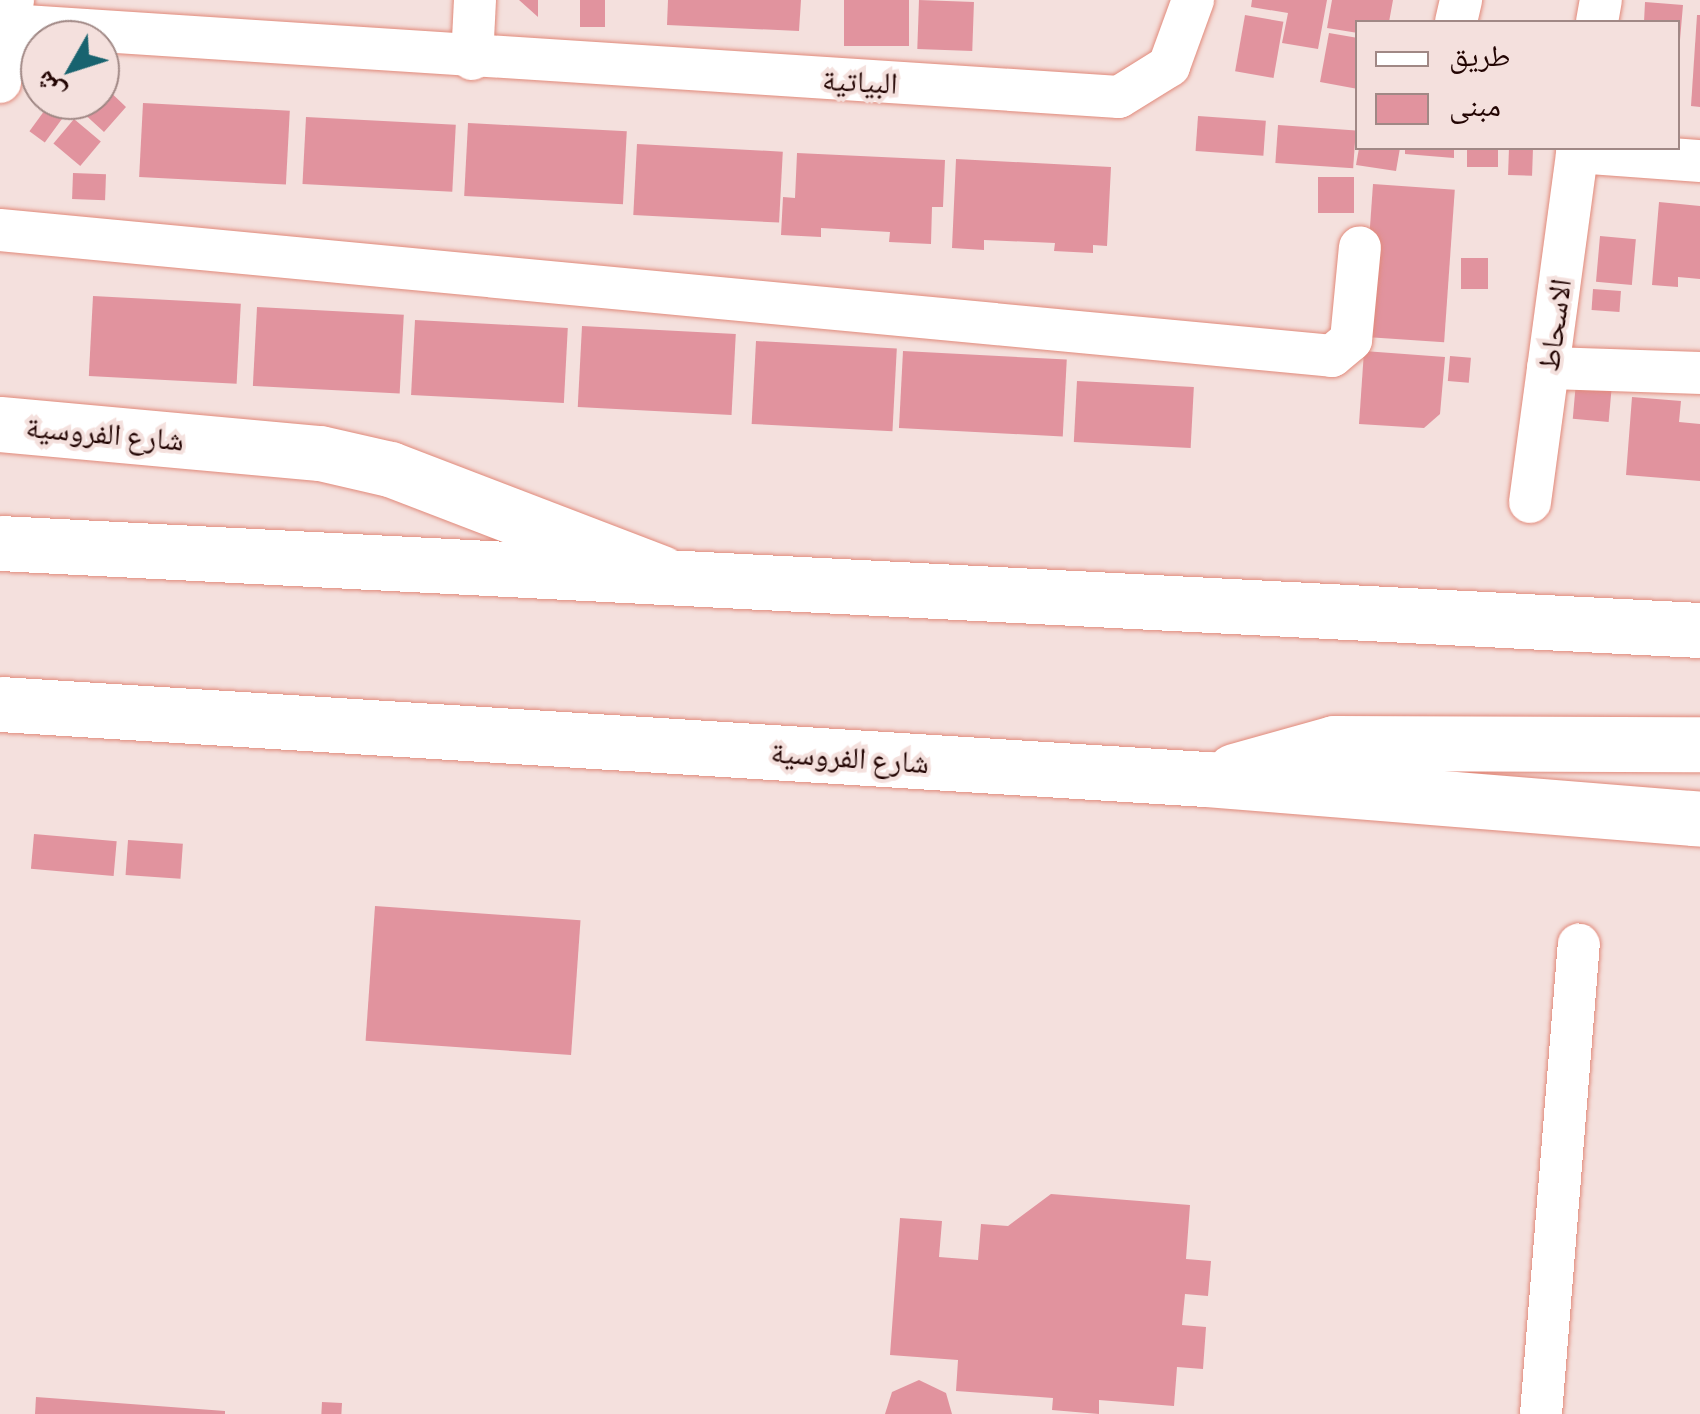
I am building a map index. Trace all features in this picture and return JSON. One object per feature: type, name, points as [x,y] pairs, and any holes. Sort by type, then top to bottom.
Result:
[{"type":"main road","name":"شارع الفروسية","points":[[0,424],[320,452],[390,469],[669,576]]},
{"type":"main road","name":"شارع الفروسية","points":[[0,544],[1700,630]]},
{"type":"main road","name":"شارع الفروسية","points":[[0,704],[1207,779],[1700,819]]},
{"type":"main road","points":[[1207,779],[1334,743],[1700,744]]},
{"type":"street","points":[[472,58],[475,0]]},
{"type":"street","name":"البياتية","points":[[11,12],[472,58],[1119,96],[1169,66],[1193,0]]},
{"type":"street","points":[[0,82],[11,12]]},
{"type":"street","points":[[1577,150],[1700,161]]},
{"type":"street","name":"الاسحاط","points":[[1530,502],[1577,150]]},
{"type":"street","points":[[0,230],[1332,356],[1351,340],[1360,247]]},
{"type":"street","points":[[1548,368],[1700,374]]},
{"type":"street","points":[[1541,1414],[1579,945]]},
{"type":"building","points":[[519,0],[538,0],[538,17]]},
{"type":"building","points":[[580,0],[605,0],[605,27],[580,27]]},
{"type":"building","points":[[668,0],[801,0],[799,31],[667,25]]},
{"type":"building","points":[[844,0],[909,0],[909,46],[844,46]]},
{"type":"building","points":[[919,0],[974,2],[972,51],[917,49]]},
{"type":"building","points":[[1252,0],[1327,0],[1318,49],[1282,43],[1288,13],[1251,7]]},
{"type":"building","points":[[1332,0],[1393,0],[1389,20],[1355,20],[1355,33],[1327,28]]},
{"type":"building","points":[[1645,2],[1683,5],[1680,40],[1680,20],[1644,20]]},
{"type":"building","points":[[1245,15],[1283,22],[1274,78],[1235,71]]},
{"type":"building","points":[[1700,15],[1700,107],[1691,106]]},
{"type":"building","points":[[1329,33],[1355,37],[1355,88],[1320,82]]},
{"type":"building","points":[[143,103],[290,111],[286,185],[139,177]]},
{"type":"building","points":[[1198,116],[1266,121],[1263,156],[1196,151]]},
{"type":"building","points":[[306,117],[456,125],[452,192],[302,184]]},
{"type":"building","points":[[38,120],[61,120],[45,142],[29,131]]},
{"type":"building","points":[[73,120],[101,141],[80,166],[53,144]]},
{"type":"building","points":[[91,120],[115,120],[104,132]]},
{"type":"building","points":[[468,123],[627,131],[623,204],[464,196]]},
{"type":"building","points":[[1278,125],[1355,130],[1353,168],[1275,163]]},
{"type":"building","points":[[637,144],[783,152],[779,223],[633,215]]},
{"type":"building","points":[[1359,150],[1400,150],[1396,171],[1356,165]]},
{"type":"building","points":[[1405,150],[1454,150],[1454,158],[1405,154]]},
{"type":"building","points":[[1467,150],[1498,150],[1498,167],[1467,167]]},
{"type":"building","points":[[1509,150],[1533,150],[1532,176],[1508,175]]},
{"type":"building","points":[[797,153],[945,160],[943,207],[932,207],[931,244],[889,242],[890,232],[821,228],[821,237],[781,235],[783,197],[795,198]]},
{"type":"building","points":[[956,159],[1111,167],[1107,246],[1093,245],[1093,253],[1054,251],[1055,243],[984,240],[984,250],[952,248]]},
{"type":"building","points":[[73,173],[106,174],[105,200],[72,199]]},
{"type":"building","points":[[1318,177],[1354,177],[1354,213],[1318,213]]},
{"type":"building","points":[[1373,184],[1455,190],[1444,342],[1362,337]]},
{"type":"building","points":[[1659,202],[1700,206],[1700,279],[1678,277],[1678,287],[1652,285]]},
{"type":"building","points":[[1600,236],[1636,239],[1632,285],[1596,282]]},
{"type":"building","points":[[1461,258],[1488,258],[1488,289],[1461,289]]},
{"type":"building","points":[[1593,289],[1621,291],[1619,312],[1592,310]]},
{"type":"building","points":[[93,296],[241,304],[237,384],[89,376]]},
{"type":"building","points":[[257,307],[404,315],[400,394],[253,386]]},
{"type":"building","points":[[415,320],[568,328],[564,403],[411,395]]},
{"type":"building","points":[[582,326],[736,334],[732,415],[578,407]]},
{"type":"building","points":[[756,341],[897,348],[892,431],[752,424]]},
{"type":"building","points":[[903,351],[1067,360],[1063,436],[899,428]]},
{"type":"building","points":[[1364,351],[1445,357],[1440,414],[1424,428],[1359,424]]},
{"type":"building","points":[[1450,356],[1471,358],[1469,383],[1448,381]]},
{"type":"building","points":[[1077,381],[1194,387],[1191,448],[1074,442]]},
{"type":"building","points":[[1576,382],[1612,385],[1609,422],[1573,419]]},
{"type":"building","points":[[1632,397],[1681,401],[1679,422],[1700,424],[1700,481],[1626,475]]},
{"type":"building","points":[[34,834],[117,841],[114,876],[31,869]]},
{"type":"building","points":[[128,840],[183,844],[180,879],[126,875]]},
{"type":"building","points":[[375,906],[580,920],[571,1055],[366,1041]]},
{"type":"building","points":[[1051,1194],[1190,1205],[1186,1259],[1211,1261],[1208,1296],[1185,1294],[1182,1325],[1206,1327],[1203,1369],[1177,1367],[1174,1406],[1099,1400],[1099,1414],[1052,1410],[1053,1398],[956,1391],[958,1360],[890,1355],[900,1218],[942,1221],[939,1257],[978,1260],[981,1224],[1008,1226]]},
{"type":"building","points":[[919,1380],[946,1393],[952,1414],[885,1414],[892,1392]]},
{"type":"building","points":[[36,1397],[225,1411],[225,1414],[35,1414]]},
{"type":"building","points":[[322,1402],[342,1403],[341,1414],[321,1414]]}]
